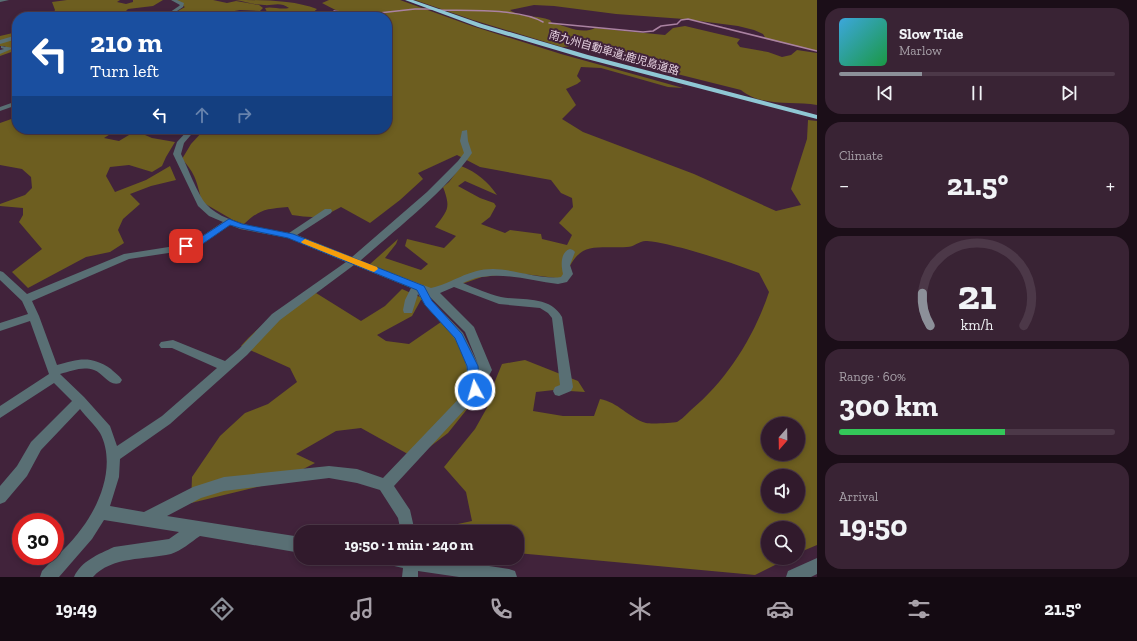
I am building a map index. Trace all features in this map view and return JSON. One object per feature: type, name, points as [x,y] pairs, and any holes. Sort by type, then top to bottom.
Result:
[{"type":"highway","name":"南九州自動車道;鹿児島道路","points":[[408,0],[479,25],[567,52],[665,79],[817,117]]},
{"type":"street","points":[[0,1],[7,0]]},
{"type":"street","points":[[173,0],[182,4],[181,7],[173,12]]},
{"type":"street","points":[[2,44],[12,40]]},
{"type":"street","points":[[0,53],[11,48],[2,44]]},
{"type":"street","points":[[0,53],[12,50]]},
{"type":"street","points":[[0,109],[12,105]]},
{"type":"street","points":[[114,456],[166,420],[226,368],[276,317],[354,261],[430,194],[468,153],[464,141],[465,131]]},
{"type":"street","points":[[188,134],[181,142],[177,154],[201,204],[212,214],[240,226],[290,236],[422,289],[443,289],[469,276],[481,272],[494,272],[558,281],[564,280],[568,274],[565,265],[570,252]]},
{"type":"street","points":[[290,236],[328,211]]},
{"type":"street","points":[[26,299],[127,256],[175,249],[198,243],[229,222]]},
{"type":"street","points":[[0,274],[26,299],[34,316],[54,374],[105,430],[114,456],[112,477],[101,512],[87,534],[48,577]]},
{"type":"street","points":[[455,284],[499,300],[542,305],[552,310],[557,317],[566,385],[566,387],[559,391]]},
{"type":"street","points":[[408,310],[410,300],[422,289]]},
{"type":"street","points":[[385,485],[475,390],[473,366],[459,336],[428,303],[422,289]]},
{"type":"street","points":[[0,327],[34,316]]},
{"type":"street","points":[[165,345],[173,344],[226,368]]},
{"type":"street","points":[[0,413],[54,374],[82,364],[98,366],[116,380]]},
{"type":"street","points":[[0,497],[22,471],[36,446],[80,401]]},
{"type":"street","points":[[145,519],[198,492],[224,484],[329,472],[357,476],[385,485],[405,515],[407,525]]},
{"type":"street","points":[[101,512],[294,544]]},
{"type":"street","points":[[82,577],[92,566],[114,555],[172,546],[198,528]]},
{"type":"street","points":[[411,566],[509,577]]},
{"type":"street","points":[[794,577],[817,566]]},
{"type":"shaded area","points":[[67,0],[120,0],[117,2],[126,4],[133,2],[133,0],[163,0],[153,6],[128,9],[125,12],[54,12],[55,10],[52,2]]},
{"type":"shaded area","points":[[172,0],[213,0],[227,3],[236,1],[259,5],[263,8],[260,11],[240,10],[229,12],[176,12],[185,7]]},
{"type":"shaded area","points":[[235,0],[288,2],[317,9],[314,12],[267,12],[265,8],[289,8],[276,4],[261,5]]},
{"type":"shaded area","points":[[329,0],[400,0],[472,26],[561,54],[683,88],[668,87],[601,68],[581,67],[577,76],[581,81],[566,89],[576,105],[562,119],[583,132],[694,174],[776,211],[801,205],[791,189],[807,139],[808,120],[817,121],[817,545],[805,550],[805,521],[761,521],[761,565],[775,565],[755,575],[524,554],[524,525],[453,525],[472,521],[466,492],[444,467],[475,429],[493,397],[495,381],[502,364],[525,360],[578,381],[585,392],[554,390],[536,392],[533,411],[563,416],[594,416],[600,399],[612,403],[634,418],[646,423],[677,422],[704,398],[728,371],[738,357],[756,325],[769,292],[759,273],[686,249],[647,241],[630,247],[596,248],[581,252],[575,258],[564,279],[516,273],[482,277],[453,287],[426,289],[369,265],[398,239],[385,258],[421,270],[428,264],[405,246],[407,239],[444,248],[456,236],[435,227],[443,217],[447,208],[447,200],[443,187],[449,182],[461,166],[482,178],[497,195],[465,181],[458,186],[480,198],[494,203],[496,206],[490,217],[481,224],[505,233],[510,230],[541,234],[542,239],[567,245],[572,235],[559,223],[573,207],[572,198],[561,193],[551,180],[480,167],[457,155],[418,173],[423,179],[400,200],[370,223],[341,207],[322,216],[306,217],[292,215],[288,207],[274,208],[264,211],[255,215],[244,224],[233,220],[202,202],[193,174],[182,159],[191,144],[200,134],[392,134],[392,12],[341,12],[322,3]]},
{"type":"shaded area","points":[[415,0],[817,0],[817,51],[766,39],[763,34],[738,26],[684,19],[616,14],[554,6],[534,5],[510,10],[514,13],[545,18],[550,20],[552,23],[584,31],[595,28],[665,35],[673,28],[685,26],[740,39],[737,43],[740,47],[768,52],[782,57],[791,55],[797,50],[817,53],[817,105],[758,99],[741,90],[637,64],[635,56],[607,49],[601,52],[575,46],[562,47],[473,20]]},
{"type":"shaded area","points":[[12,33],[12,52],[0,56],[0,52],[7,49],[5,46],[0,46],[0,36]]},
{"type":"shaded area","points":[[12,119],[12,134],[110,134],[104,138],[119,141],[131,134],[148,134],[145,135],[152,138],[175,142],[162,166],[152,172],[129,165],[110,167],[106,176],[115,192],[146,180],[170,166],[176,180],[151,186],[130,194],[140,204],[123,219],[118,230],[124,243],[110,252],[86,257],[28,288],[12,272],[42,249],[19,222],[23,215],[23,208],[0,206],[0,204],[25,195],[32,188],[31,177],[22,169],[0,165],[0,123]]},
{"type":"shaded area","points":[[402,289],[422,298],[412,316],[377,335],[386,341],[409,344],[441,322],[452,332],[481,384],[472,403],[448,433],[415,458],[361,428],[336,431],[296,454],[315,463],[278,482],[191,503],[192,477],[220,436],[245,413],[268,404],[297,382],[290,368],[241,346],[258,329],[276,315],[316,293],[361,321],[385,306]]},
{"type":"waterway","points":[[388,12],[432,9]]},
{"type":"waterway","points":[[438,10],[507,12],[520,14],[543,22]]},
{"type":"waterway","points":[[334,11],[341,12]]},
{"type":"waterway","points":[[549,23],[643,32],[653,31],[661,26],[677,24],[681,20],[688,19],[817,51]]},
{"type":"slow traffic","points":[[305,242],[374,269]]},
{"type":"route","points":[[186,246],[198,243],[229,222],[240,226],[290,236],[420,288],[428,303],[459,336],[473,366],[475,390]]}]
